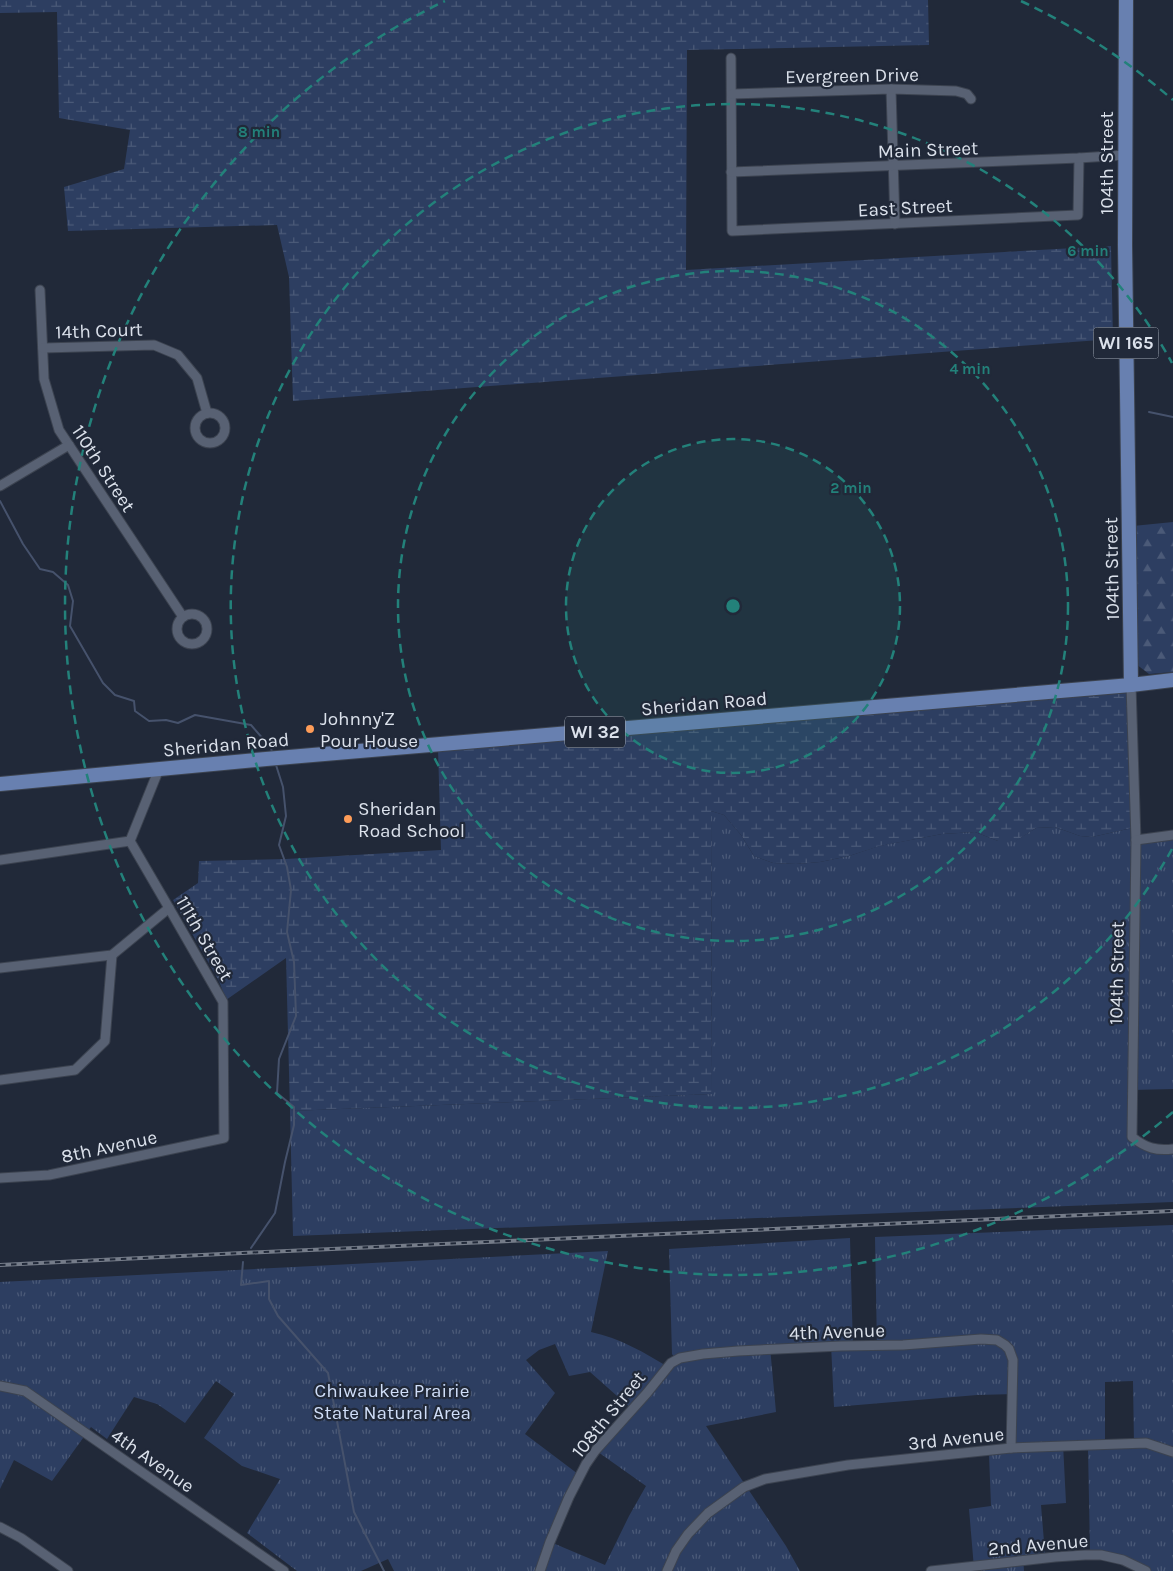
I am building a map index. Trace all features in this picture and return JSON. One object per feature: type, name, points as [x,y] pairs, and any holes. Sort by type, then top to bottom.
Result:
[{"type":"main road","name":"104th Street","points":[[1126,0],[1125,245],[1132,685]]},
{"type":"main road","name":"Sheridan Road","points":[[0,784],[1173,680]]},
{"type":"street","points":[[731,58],[731,172]]},
{"type":"street","points":[[891,88],[895,224]]},
{"type":"street","name":"Evergreen Drive","points":[[732,94],[891,88],[956,91],[967,94],[971,99]]},
{"type":"street","name":"Main Street","points":[[731,172],[1125,155]]},
{"type":"street","name":"East Street","points":[[731,172],[732,232],[1078,215],[1079,158]]},
{"type":"street","name":"110th Street","points":[[40,290],[44,379],[59,430],[182,617]]},
{"type":"street","name":"14th Court","points":[[43,348],[154,345],[178,355],[197,378],[206,413]]},
{"type":"street","points":[[0,486],[69,445]]},
{"type":"street","name":"104th Street","points":[[1132,685],[1136,840],[1132,1137],[1143,1146],[1162,1150],[1173,1149]]},
{"type":"street","points":[[0,860],[130,841],[159,769]]},
{"type":"street","points":[[1136,840],[1173,835]]},
{"type":"street","name":"111th Street","points":[[130,841],[223,1002],[224,1138]]},
{"type":"street","points":[[0,968],[112,955],[170,908]]},
{"type":"street","points":[[0,1080],[75,1070],[106,1041],[112,955]]},
{"type":"street","name":"8th Avenue","points":[[0,1178],[49,1175],[224,1138]]},
{"type":"street","name":"4th Avenue","points":[[671,1363],[689,1355],[738,1351],[903,1345],[981,1339],[996,1340],[1005,1345],[1012,1354],[1013,1360],[1011,1448]]},
{"type":"street","name":"108th Street","points":[[540,1571],[569,1497],[586,1464],[671,1363]]},
{"type":"street","name":"4th Avenue","points":[[0,1386],[25,1391],[284,1571]]},
{"type":"street","name":"3rd Avenue","points":[[668,1571],[676,1551],[688,1534],[708,1513],[744,1487],[765,1479],[848,1465],[1011,1448],[1146,1443],[1173,1452]]},
{"type":"street","points":[[0,1527],[21,1538],[68,1571]]},
{"type":"street","name":"2nd Avenue","points":[[931,1571],[1054,1557],[1101,1555],[1123,1560],[1146,1571]]},
{"type":"green space","points":[[0,0],[928,0],[929,45],[687,50],[686,270],[1111,246],[1113,339],[293,401],[289,277],[277,225],[68,231],[64,187],[124,169],[130,130],[59,118],[57,12],[0,13]]},
{"type":"green space","points":[[1173,522],[1173,672],[1149,674],[1136,664],[1133,526]]},
{"type":"green space","points":[[1127,693],[1129,695],[1132,828],[1092,837],[1080,836],[1055,827],[1036,828],[1016,841],[998,841],[975,832],[942,834],[880,846],[849,856],[820,862],[796,864],[773,863],[754,856],[741,835],[724,815],[711,811],[712,1094],[290,1111],[286,958],[226,1000],[219,981],[173,900],[198,883],[199,861],[286,859],[441,850],[438,749],[1045,697]]},
{"type":"green space","points":[[711,811],[724,815],[741,835],[754,856],[773,863],[820,862],[849,856],[879,846],[942,834],[975,832],[998,841],[1015,841],[1036,828],[1055,827],[1080,836],[1092,837],[1132,828],[1132,843],[1173,838],[1173,1089],[1131,1090],[1136,1145],[1149,1151],[1173,1152],[1173,1202],[293,1236],[290,1111],[712,1094]]},
{"type":"green space","name":"Chiwaukee Prairie State Natural Area","points":[[1173,1225],[1173,1571],[1150,1571],[1140,1565],[1090,1552],[1088,1448],[1063,1444],[1066,1503],[1041,1505],[1045,1554],[1023,1557],[1024,1571],[953,1571],[974,1568],[969,1509],[991,1506],[989,1454],[1017,1451],[1015,1437],[1015,1394],[977,1395],[834,1407],[831,1344],[770,1347],[776,1412],[706,1426],[786,1546],[800,1571],[394,1571],[388,1559],[361,1571],[297,1571],[247,1533],[280,1479],[242,1466],[204,1438],[234,1394],[216,1381],[185,1423],[157,1404],[134,1397],[107,1439],[91,1427],[52,1481],[14,1460],[0,1489],[0,1282],[608,1251],[591,1332],[622,1342],[670,1368],[677,1362],[672,1354],[669,1249],[850,1238],[853,1348],[877,1348],[875,1237]],"holes":[[[555,1344],[569,1376],[590,1372],[634,1411],[598,1452],[646,1486],[605,1565],[548,1541],[578,1474],[525,1434],[555,1393],[526,1360],[539,1350]],[[1133,1381],[1134,1445],[1105,1447],[1105,1382]]]},
{"type":"waterway","points":[[1149,412],[1173,417]]},
{"type":"waterway","points":[[0,501],[23,544],[40,569],[53,572],[68,585],[73,601],[70,626],[103,683],[115,695],[134,701],[135,711],[149,721],[166,720],[178,723],[195,715],[251,725],[271,748],[272,752]]},
{"type":"waterway","points":[[251,1248],[275,1213],[294,1125],[294,1107],[277,1093],[279,1059],[296,1016],[294,962],[287,932],[291,890],[287,867],[279,845],[286,816],[283,787],[276,765]]},
{"type":"waterway","points":[[243,1262],[241,1285],[269,1281],[269,1299],[278,1316],[328,1373],[354,1512],[384,1571]]},
{"type":"railway","points":[[0,1265],[1173,1211]]},
{"type":"place","name":"Johnny'Z Pour House","points":[[310,729]]},
{"type":"place","name":"Sheridan Road School","points":[[348,819]]}]
